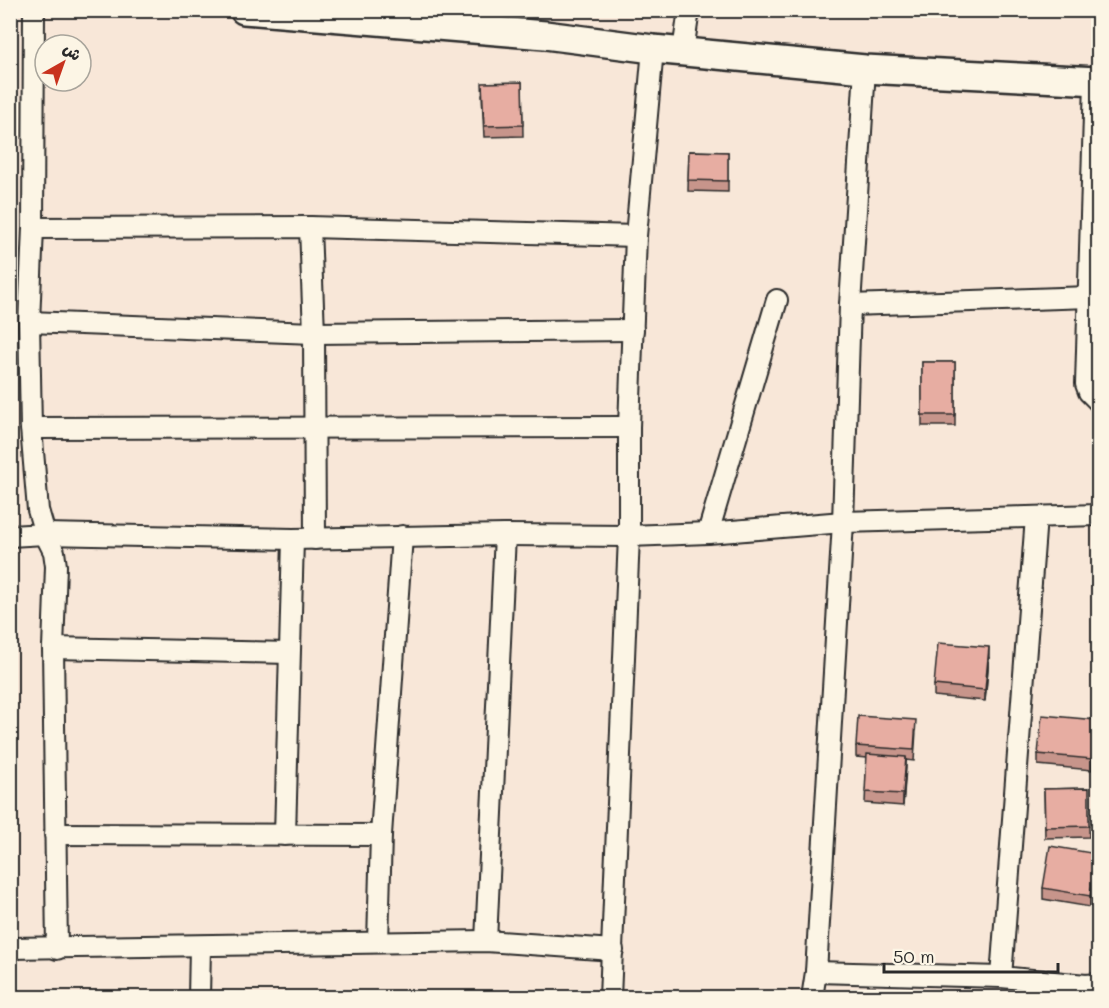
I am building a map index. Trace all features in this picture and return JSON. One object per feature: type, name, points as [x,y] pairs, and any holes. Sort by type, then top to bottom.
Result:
[{"type":"street","points":[[34,10],[33,228],[29,322],[31,428],[38,510],[45,534],[54,552],[56,566],[53,648],[57,949]]},
{"type":"street","points":[[244,10],[545,35],[653,49],[865,69],[1097,81],[1086,384],[1089,392],[1098,401]]},
{"type":"street","points":[[683,51],[689,10]]},
{"type":"street","points":[[610,998],[629,536],[629,427],[636,236],[653,49]]},
{"type":"street","points":[[812,998],[816,972],[843,522],[850,305],[865,69]]},
{"type":"street","points":[[33,228],[310,227],[636,236]]},
{"type":"street","points":[[310,227],[314,333],[315,539]]},
{"type":"street","points":[[850,305],[1090,297]]},
{"type":"street","points":[[708,533],[777,300]]},
{"type":"street","points":[[29,322],[314,333],[633,330]]},
{"type":"street","points":[[31,428],[629,427]]},
{"type":"street","points":[[10,536],[45,534],[293,539],[505,535],[629,536],[708,533],[843,522],[1098,515]]},
{"type":"street","points":[[1001,977],[1036,518]]},
{"type":"street","points":[[486,941],[505,535]]},
{"type":"street","points":[[378,942],[381,836],[402,536]]},
{"type":"street","points":[[285,835],[293,539]]},
{"type":"street","points":[[53,648],[289,653]]},
{"type":"street","points":[[55,834],[381,836]]},
{"type":"street","points":[[10,948],[486,941],[613,950]]},
{"type":"street","points":[[199,998],[200,946]]},
{"type":"street","points":[[816,972],[1001,977],[1086,985],[1098,984]]},
{"type":"building","points":[[522,82],[523,125],[484,126],[482,83]]},
{"type":"building","points":[[689,151],[728,152],[728,181],[688,180]]},
{"type":"building","points":[[922,362],[955,362],[955,415],[922,415]]},
{"type":"building","points":[[1091,456],[1098,456],[1098,488],[1095,489]]},
{"type":"building","points":[[938,643],[989,647],[985,690],[934,685]]},
{"type":"building","points":[[1042,715],[1096,720],[1092,759],[1038,754]]},
{"type":"building","points":[[858,716],[916,720],[914,750],[856,746]]},
{"type":"building","points":[[867,754],[906,757],[903,794],[865,792]]},
{"type":"building","points":[[1089,788],[1089,826],[1045,827],[1044,789]]},
{"type":"building","points":[[1050,846],[1097,854],[1090,896],[1043,888]]}]
